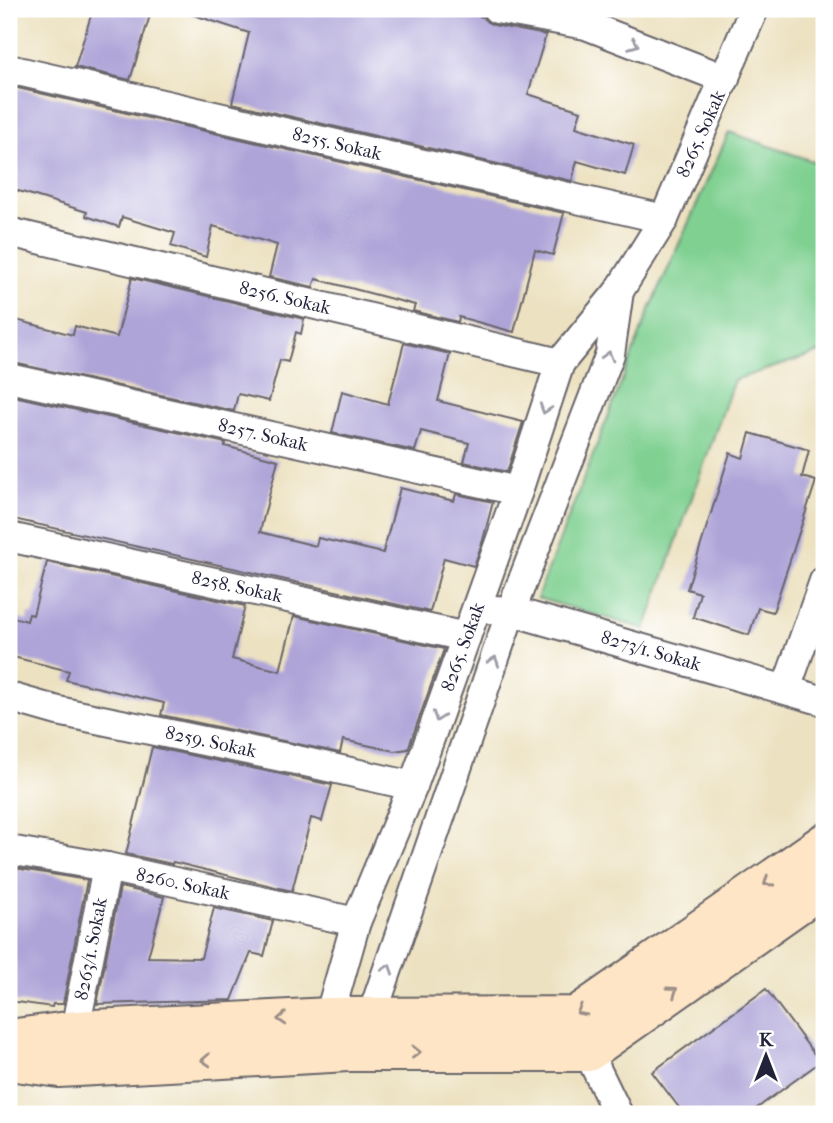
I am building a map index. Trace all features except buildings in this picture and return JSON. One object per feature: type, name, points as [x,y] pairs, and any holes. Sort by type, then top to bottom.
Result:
[{"type":"street","points":[[497,9],[590,17],[725,79]]},
{"type":"street","name":"8265. Sokak","points":[[329,1017],[356,922],[413,786],[518,491],[560,363],[619,291],[664,219],[754,9]]},
{"type":"street","name":"8255. Sokak","points":[[9,69],[664,219]]},
{"type":"street","name":"8256. Sokak","points":[[9,232],[560,363]]},
{"type":"street","name":"8265. Sokak","points":[[348,1052],[371,1017],[511,611],[610,354],[619,291]]},
{"type":"street","name":"8257. Sokak","points":[[9,378],[518,491]]},
{"type":"street","name":"8258. Sokak","points":[[9,537],[466,638]]},
{"type":"street","points":[[786,689],[824,581]]},
{"type":"street","name":"8273/1. Sokak","points":[[477,608],[511,611],[824,701]]},
{"type":"street","name":"8259. Sokak","points":[[9,697],[58,711],[413,786]]},
{"type":"street","points":[[9,1039],[75,1030],[329,1017],[576,1016],[824,843]]},
{"type":"street","name":"8260. Sokak","points":[[9,850],[107,867],[356,922]]},
{"type":"street","name":"8263/1. Sokak","points":[[75,1030],[107,867]]},
{"type":"street","points":[[9,1060],[59,1068],[348,1052],[587,1052],[824,886]]},
{"type":"street","points":[[329,1017],[348,1052]]},
{"type":"street","points":[[587,1052],[618,1114]]},
{"type":"green space","points":[[729,132],[824,165],[824,351],[734,380],[645,629],[537,598],[650,309]]}]
